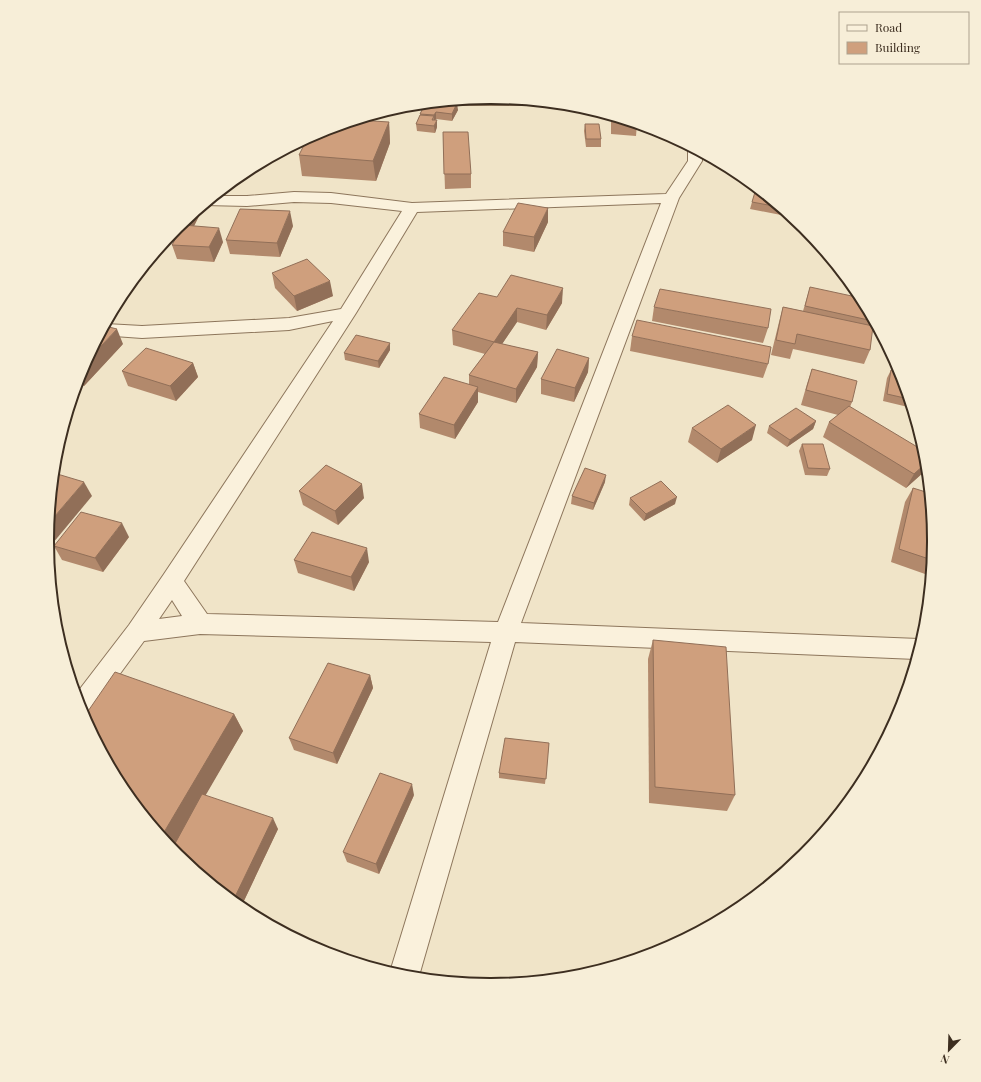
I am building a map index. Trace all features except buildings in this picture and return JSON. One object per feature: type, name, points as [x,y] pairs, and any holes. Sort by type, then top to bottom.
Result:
[{"type":"street","points":[[406,969],[506,632],[671,198],[695,161],[695,156]]},
{"type":"street","points":[[218,201],[247,201],[294,197],[331,198],[412,208],[671,198]]},
{"type":"street","points":[[85,702],[137,632],[172,581],[347,313],[412,208]]},
{"type":"street","points":[[108,330],[142,332],[289,324],[347,313]]},
{"type":"street","points":[[289,324],[326,345]]},
{"type":"street","points":[[172,581],[200,624]]},
{"type":"street","points":[[137,632],[200,624],[506,632],[913,649]]}]
